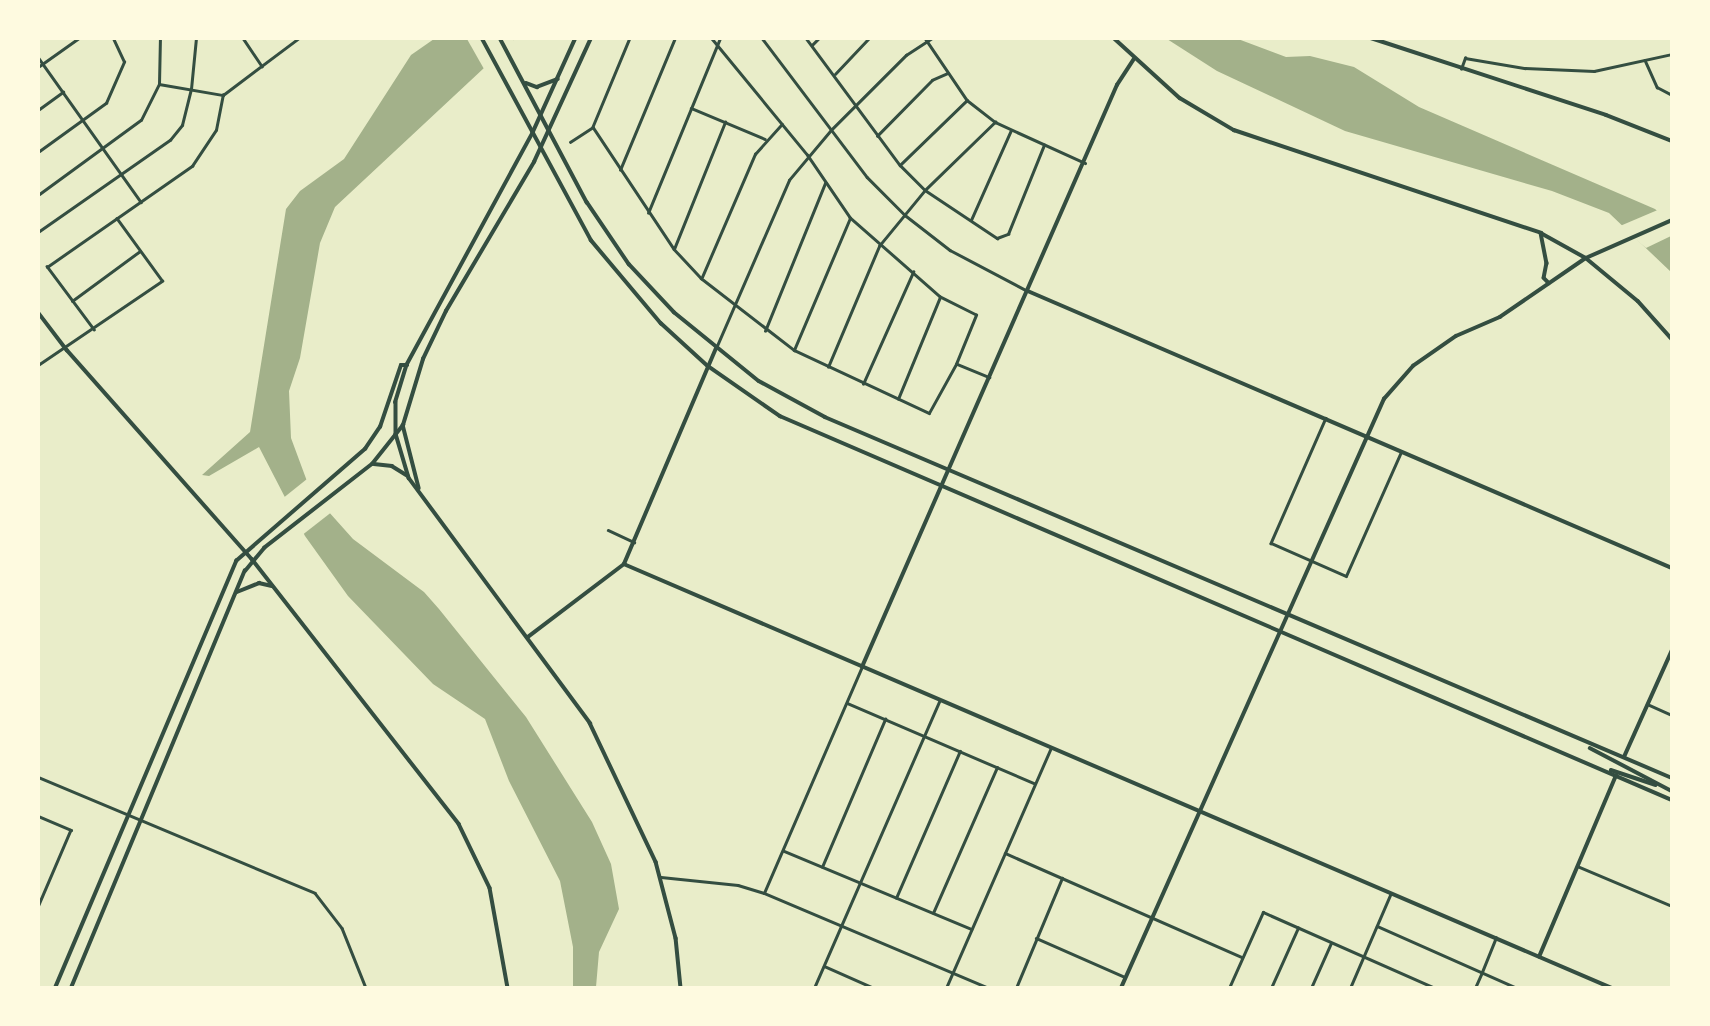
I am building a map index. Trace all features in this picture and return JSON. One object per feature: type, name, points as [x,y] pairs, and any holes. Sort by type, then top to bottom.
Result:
[{"type":"street","points":[[38,66],[79,38]]},
{"type":"street","points":[[38,152],[106,103],[122,73],[124,55],[113,38]]},
{"type":"street","points":[[38,195],[105,150],[141,120],[159,84],[160,38]]},
{"type":"street","points":[[38,232],[170,140],[182,125],[191,89],[197,38]]},
{"type":"street","points":[[243,38],[262,66]]},
{"type":"street","points":[[94,330],[47,267],[141,202],[202,155],[216,130],[223,95],[299,38]]},
{"type":"street","points":[[482,38],[591,240],[661,323],[708,366],[780,416],[1609,770],[1671,790]]},
{"type":"street","points":[[500,38],[587,202],[629,264],[674,312],[759,381],[825,417],[1589,747],[1658,785]]},
{"type":"street","points":[[576,38],[542,116],[407,365],[396,402],[396,434],[409,478],[590,723],[661,877],[681,986],[687,988]]},
{"type":"street","points":[[71,988],[235,593],[252,559],[372,464],[403,425],[423,359],[446,311],[550,130],[591,38]]},
{"type":"street","points":[[570,142],[593,127],[630,38]]},
{"type":"street","points":[[620,170],[675,38]]},
{"type":"street","points":[[593,127],[648,213],[674,249],[701,278],[765,331],[794,349],[929,413],[956,364],[976,315],[940,297],[850,218],[807,155],[711,38]]},
{"type":"street","points":[[648,213],[720,38]]},
{"type":"street","points":[[762,38],[867,177],[905,215],[950,250],[1028,291],[1671,568]]},
{"type":"street","points":[[806,38],[900,165],[925,190],[998,238],[1008,234],[1044,145]]},
{"type":"street","points":[[812,45],[819,38]]},
{"type":"street","points":[[835,74],[869,38]]},
{"type":"street","points":[[528,637],[624,564],[716,348],[732,304],[789,180],[807,155],[906,55],[932,38]]},
{"type":"street","points":[[1114,38],[1133,60],[1180,98],[1234,130],[1541,233],[1586,258],[1638,301],[1671,339]]},
{"type":"street","points":[[1371,38],[1606,115],[1671,141]]},
{"type":"street","points":[[926,40],[967,100],[995,122],[1084,163]]},
{"type":"street","points":[[1461,69],[1465,58],[1572,72],[1671,54]]},
{"type":"street","points":[[38,57],[141,202]]},
{"type":"street","points":[[764,893],[951,471],[989,377],[1117,85],[1133,60]]},
{"type":"street","points":[[1645,60],[1657,87],[1671,95]]},
{"type":"street","points":[[877,136],[932,80],[948,72]]},
{"type":"street","points":[[524,83],[537,87],[559,78]]},
{"type":"street","points":[[159,84],[223,95]]},
{"type":"street","points":[[38,110],[63,92]]},
{"type":"street","points":[[900,165],[967,100]]},
{"type":"street","points":[[691,108],[766,139]]},
{"type":"street","points":[[674,249],[725,122]]},
{"type":"street","points":[[828,367],[879,246],[925,190],[995,122]]},
{"type":"street","points":[[701,278],[766,139],[782,124]]},
{"type":"street","points":[[971,221],[1011,130]]},
{"type":"street","points":[[765,331],[825,183]]},
{"type":"street","points":[[794,349],[850,218]]},
{"type":"street","points":[[38,365],[66,350],[162,281],[117,219]]},
{"type":"street","points":[[1121,988],[1364,436],[1384,399],[1413,366],[1465,331],[1500,317],[1586,258],[1671,220]]},
{"type":"street","points":[[1541,233],[1547,254],[1544,278],[1549,284]]},
{"type":"street","points":[[72,301],[140,251]]},
{"type":"street","points":[[863,384],[913,272]]},
{"type":"street","points":[[898,399],[940,297]]},
{"type":"street","points":[[38,312],[66,350],[252,559],[471,844],[490,888],[508,988]]},
{"type":"street","points":[[956,364],[989,377]]},
{"type":"street","points":[[55,988],[244,551],[365,449],[380,427],[401,365],[407,365]]},
{"type":"street","points":[[1326,418],[1271,543],[1346,576],[1401,451]]},
{"type":"street","points":[[403,425],[420,494]]},
{"type":"street","points":[[372,464],[392,466],[409,478]]},
{"type":"street","points":[[608,530],[634,542]]},
{"type":"street","points":[[624,564],[1612,988]]},
{"type":"street","points":[[235,593],[259,583],[274,587]]},
{"type":"street","points":[[1623,757],[1671,650]]},
{"type":"street","points":[[814,988],[858,882],[940,700]]},
{"type":"street","points":[[847,703],[1035,784]]},
{"type":"street","points":[[1647,704],[1671,715]]},
{"type":"street","points":[[822,867],[885,719]]},
{"type":"street","points":[[1589,747],[1623,757],[1671,778]]},
{"type":"street","points":[[946,988],[1051,748]]},
{"type":"street","points":[[896,898],[960,751]]},
{"type":"street","points":[[933,913],[997,767]]},
{"type":"street","points":[[1609,770],[1616,776],[1671,800]]},
{"type":"street","points":[[1539,957],[1616,776]]},
{"type":"street","points":[[38,777],[315,893],[342,929],[366,988]]},
{"type":"street","points":[[38,816],[71,830],[38,907]]},
{"type":"street","points":[[784,851],[971,929]]},
{"type":"street","points":[[1005,853],[1243,958]]},
{"type":"street","points":[[1577,866],[1671,906]]},
{"type":"street","points":[[661,877],[738,885],[764,893],[989,988]]},
{"type":"street","points":[[1016,988],[1062,878]]},
{"type":"street","points":[[1350,988],[1391,893]]},
{"type":"street","points":[[1230,987],[1263,912],[1435,988]]},
{"type":"street","points":[[1377,926],[1517,988]]},
{"type":"street","points":[[1271,988],[1298,928]]},
{"type":"street","points":[[1036,938],[1125,977]]},
{"type":"street","points":[[1475,988],[1496,938]]},
{"type":"street","points":[[1311,988],[1331,942]]},
{"type":"street","points":[[824,966],[874,988]]},
{"type":"street","points":[[857,988],[860,982]]},
{"type":"shaded area","points":[[434,39],[515,39],[335,207],[320,243],[300,358],[289,391],[291,438],[311,492],[353,539],[424,592],[439,609],[526,717],[592,822],[611,864],[619,909],[599,952],[596,987],[573,987],[573,947],[560,881],[509,781],[485,719],[433,684],[348,596],[305,536],[259,447],[209,476],[202,475],[250,432],[286,209],[300,191],[344,159],[411,55]]},
{"type":"shaded area","points":[[1167,39],[1238,39],[1286,57],[1310,56],[1354,67],[1419,107],[1655,209],[1671,223],[1671,272],[1609,213],[1552,191],[1345,131],[1217,71]]},
{"type":"pier","points":[[467,39],[513,39],[515,43],[484,69]]},
{"type":"pier","points":[[1660,209],[1672,219],[1671,236],[1646,248],[1620,226]]},
{"type":"pier","points":[[307,479],[333,511],[301,536],[282,499]]}]
